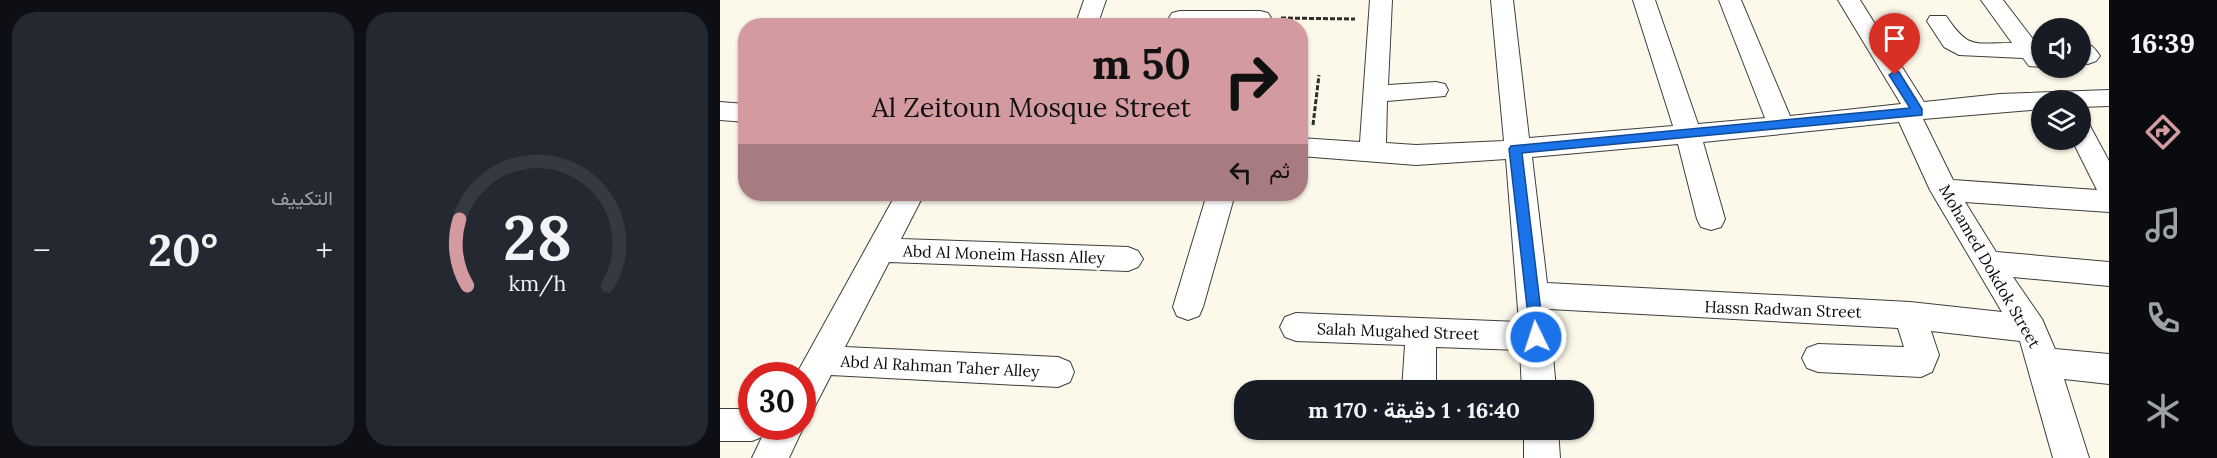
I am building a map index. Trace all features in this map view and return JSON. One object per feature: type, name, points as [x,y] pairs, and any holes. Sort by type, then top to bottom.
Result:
[{"type":"street","points":[[1089,18],[1095,0]]},
{"type":"street","points":[[1502,0],[1533,295],[1538,380]]},
{"type":"street","points":[[1644,0],[1688,133],[1711,219]]},
{"type":"street","points":[[1730,0],[1781,126]]},
{"type":"street","name":"Mohamed Dokdok Street","points":[[1849,0],[1912,112],[1944,190],[2031,329],[2044,362],[2071,458]]},
{"type":"street","points":[[1992,0],[2015,31],[2031,46]]},
{"type":"street","points":[[1372,152],[1380,10]]},
{"type":"street","points":[[1180,18],[1260,14]]},
{"type":"street","points":[[1938,21],[1952,42],[1967,50],[2031,54]]},
{"type":"street","points":[[1375,94],[1436,90]]},
{"type":"street","points":[[2091,98],[2109,98]]},
{"type":"street","points":[[1308,148],[1416,155],[1516,149],[2031,102]]},
{"type":"street","points":[[720,111],[738,112]]},
{"type":"street","points":[[2090,150],[2109,187]]},
{"type":"street","points":[[1944,190],[2109,201]]},
{"type":"street","points":[[816,371],[906,201]]},
{"type":"street","points":[[1188,307],[1219,201]]},
{"type":"street","name":"Abd Al Moneim Hassn Alley","points":[[880,250],[1128,259]]},
{"type":"street","points":[[1988,263],[2109,274]]},
{"type":"street","name":"Hassn Radwan Street","points":[[1533,295],[1910,315],[2031,329]]},
{"type":"street","points":[[1818,358],[1921,362],[1923,356],[1910,315]]},
{"type":"street","name":"Salah Mugahed Street","points":[[1296,327],[1536,337]]},
{"type":"street","points":[[1419,380],[1421,332]]},
{"type":"street","name":"Abd Al Rahman Taher Alley","points":[[822,360],[1058,372]]},
{"type":"street","points":[[2044,362],[2109,369]]},
{"type":"street","points":[[720,425],[738,425]]},
{"type":"street","points":[[770,458],[780,440]]},
{"type":"street","points":[[1541,440],[1542,458]]},
{"type":"path","points":[[1260,14],[1380,10]]},
{"type":"path","points":[[1308,137],[1319,75]]},
{"type":"route","points":[[1536,337],[1516,149],[1592,140],[1781,126],[1918,112],[1895,75]]}]
